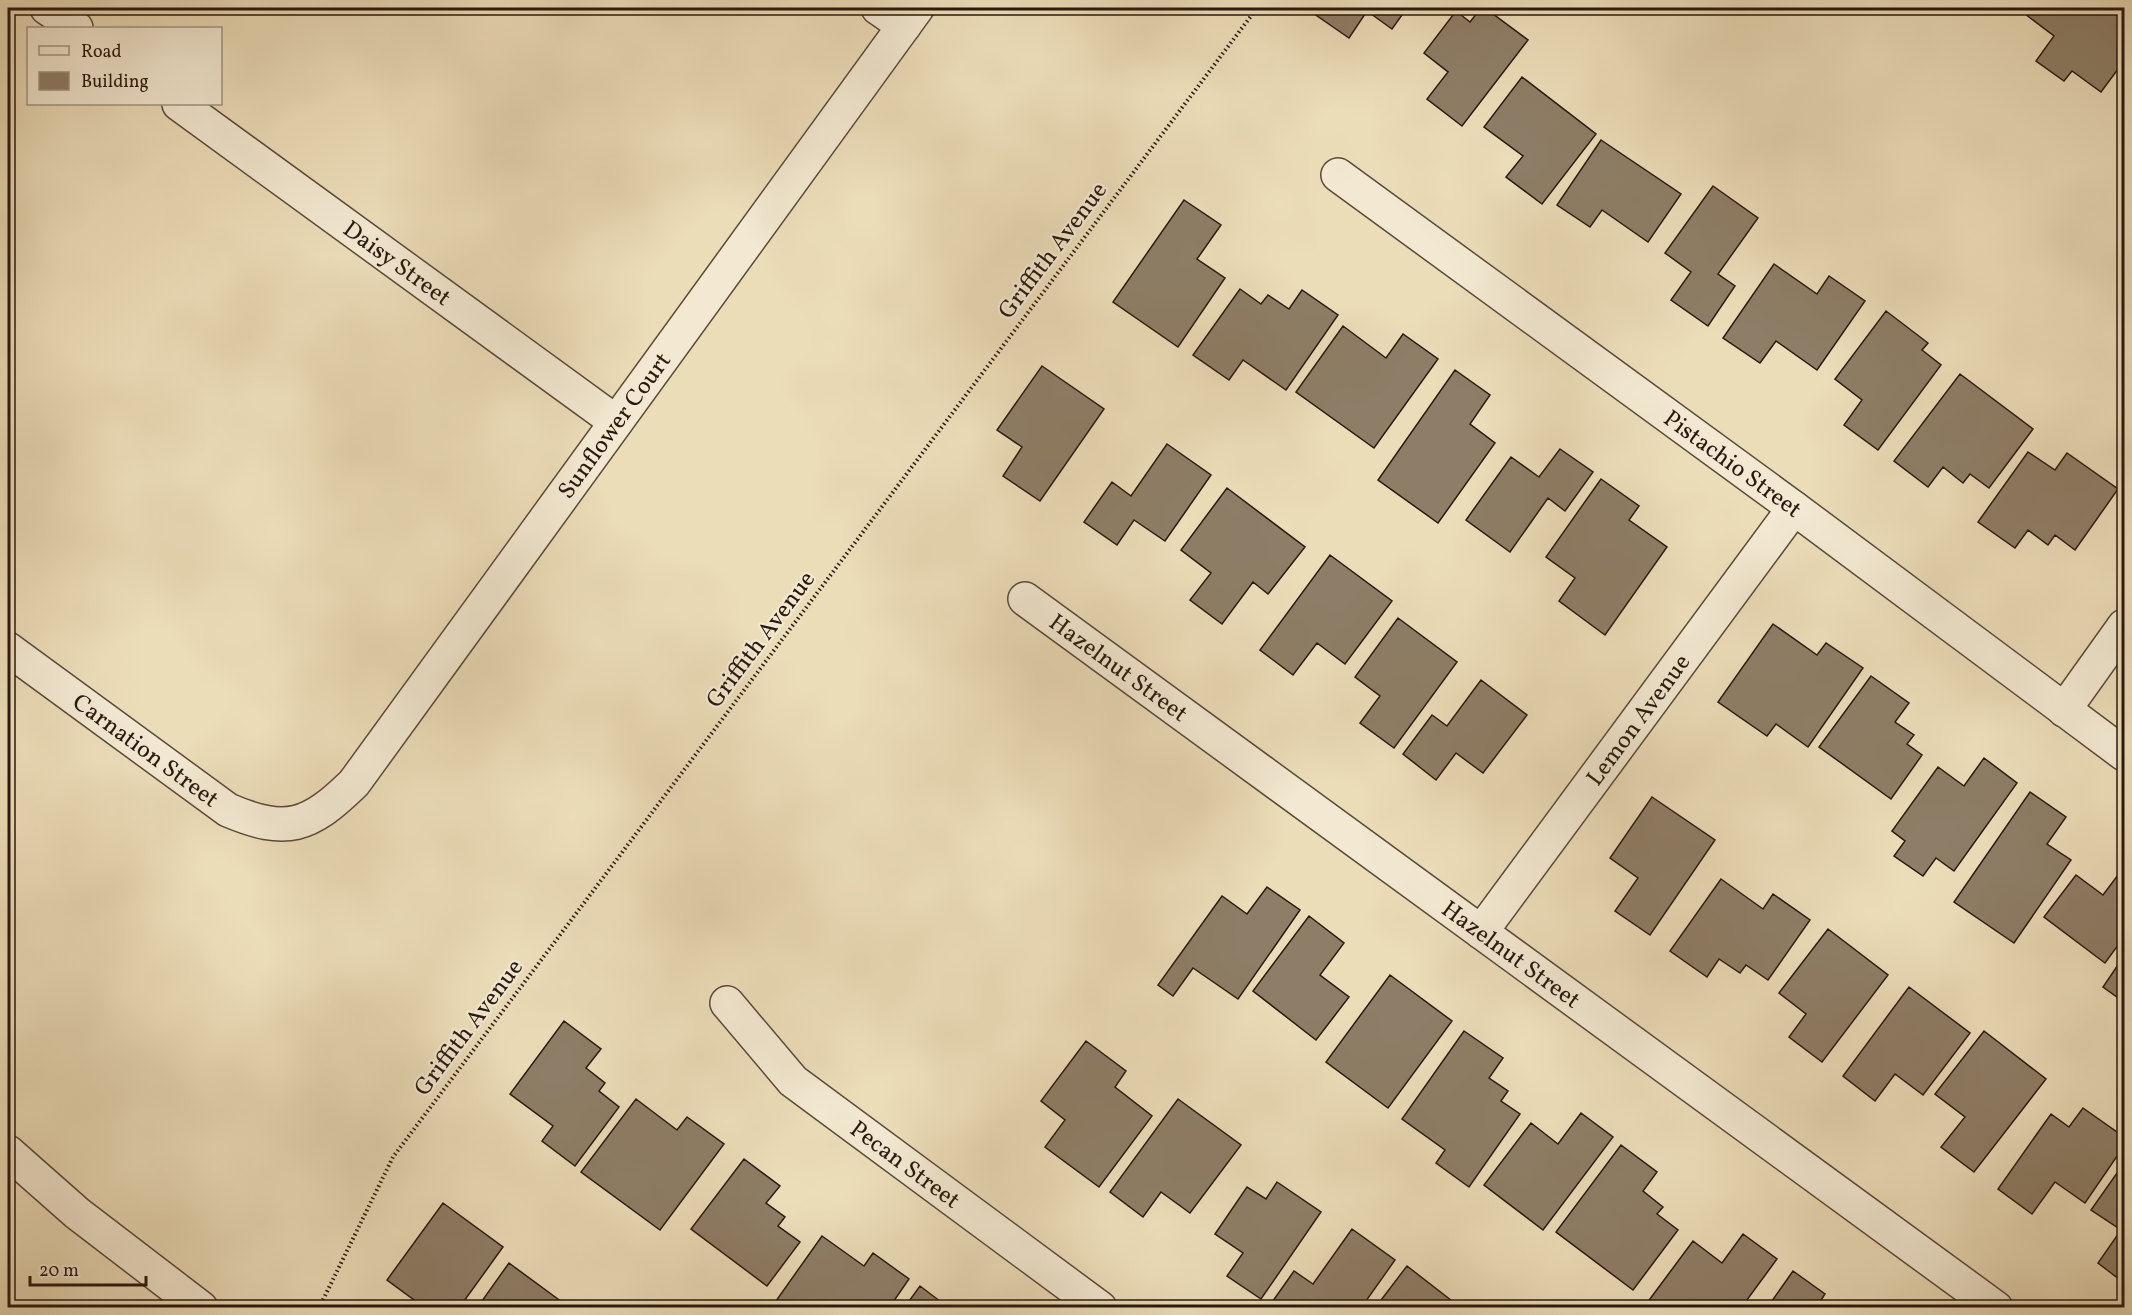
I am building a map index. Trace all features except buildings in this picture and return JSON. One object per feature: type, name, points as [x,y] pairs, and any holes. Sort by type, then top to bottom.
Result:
[{"type":"street","points":[[47,8],[75,27]]},
{"type":"street","name":"Sunflower Court","points":[[296,823],[327,809],[354,783],[616,422],[900,14]]},
{"type":"street","name":"Daisy Street","points":[[180,105],[616,422]]},
{"type":"street","name":"Pistachio Street","points":[[1338,175],[1794,508],[2124,754]]},
{"type":"street","name":"Lemon Avenue","points":[[1481,932],[1794,508]]},
{"type":"street","name":"Hazelnut Street","points":[[1025,599],[1996,1308]]},
{"type":"street","points":[[2064,710],[2124,626]]},
{"type":"street","name":"Carnation Street","points":[[8,650],[228,810],[260,824],[296,823]]},
{"type":"street","name":"Pecan Street","points":[[727,1003],[793,1081],[1100,1308]]},
{"type":"street","points":[[8,1152],[77,1213],[201,1308]]},
{"type":"path","name":"Griffith Avenue","points":[[319,1308],[393,1157],[1257,8]]}]
